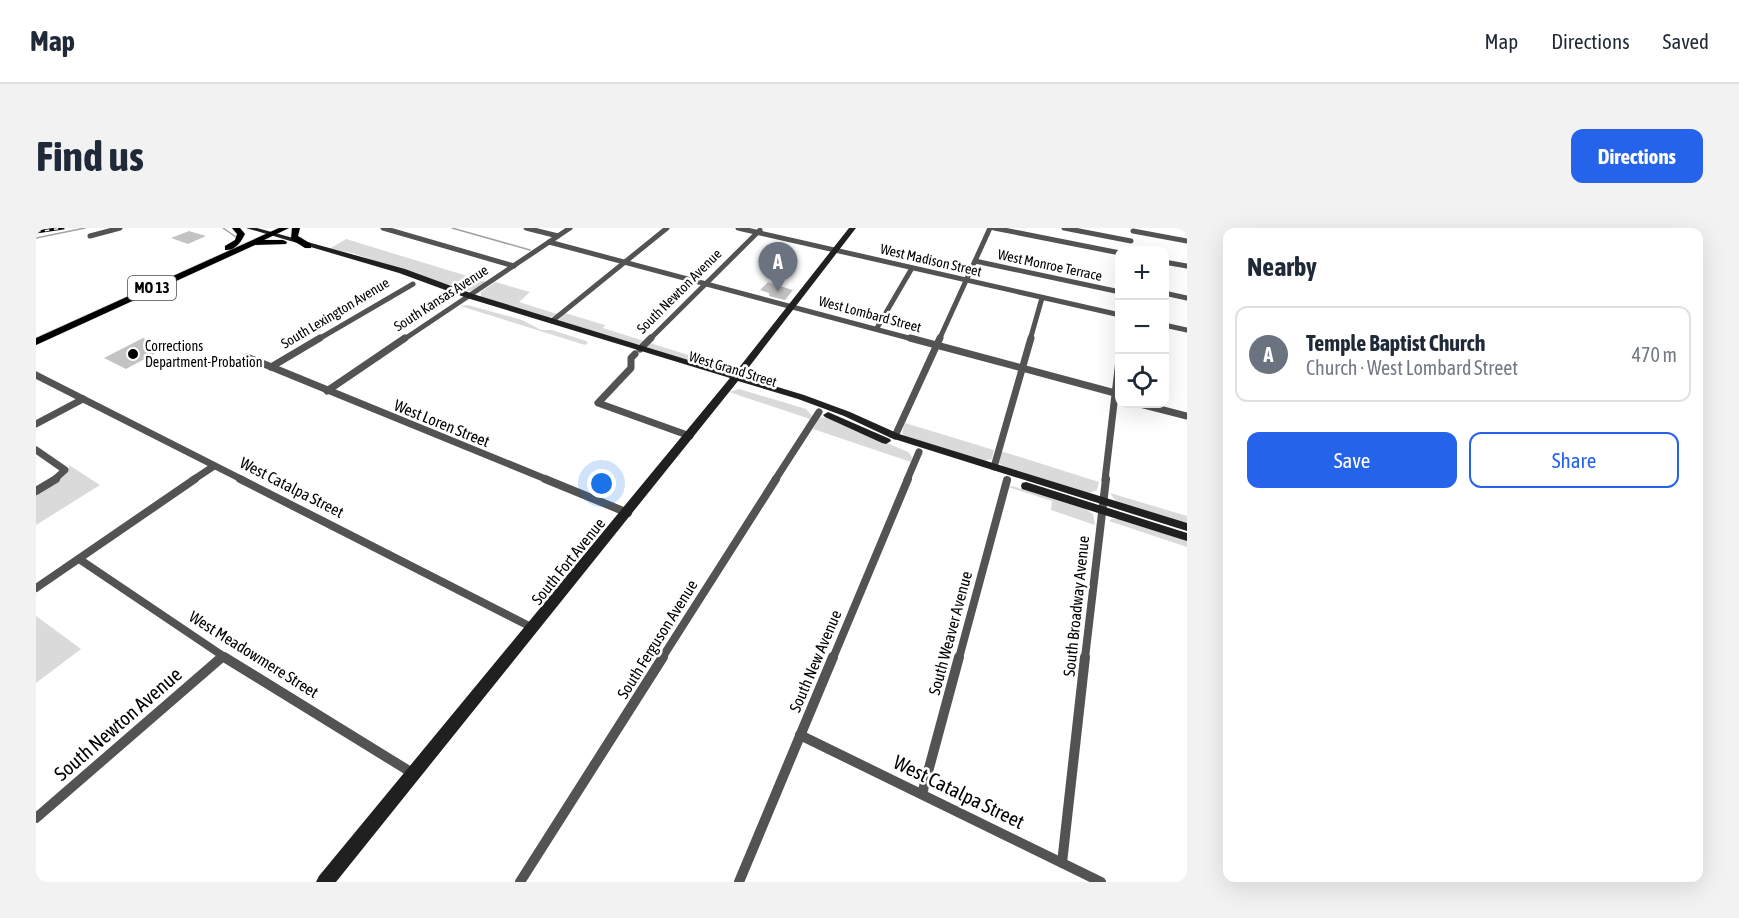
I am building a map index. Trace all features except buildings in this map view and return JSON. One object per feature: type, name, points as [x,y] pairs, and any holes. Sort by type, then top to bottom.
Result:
[{"type":"main road","points":[[225,252],[238,241],[241,234],[236,228]]},
{"type":"main road","name":"West Grand Street","points":[[249,228],[402,271],[466,299],[552,321],[637,351]]},
{"type":"main road","name":"MO 13","points":[[36,336],[269,232],[285,228]]},
{"type":"main road","points":[[296,228],[294,237],[308,246]]},
{"type":"main road","name":"South Fort Avenue","points":[[331,880],[414,774],[628,513],[853,228]]},
{"type":"main road","name":"West Grand Street","points":[[269,232],[272,239],[381,270],[413,284],[733,381],[919,452],[1006,480],[1187,528]]},
{"type":"main road","points":[[225,252],[260,243],[284,242]]},
{"type":"main road","name":"MO 13","points":[[36,342],[225,252]]},
{"type":"main road","name":"West Grand Street","points":[[733,381],[801,397],[847,414],[895,436],[994,467],[1187,537]]},
{"type":"street","points":[[90,236],[120,228]]},
{"type":"street","points":[[383,228],[514,266]]},
{"type":"street","points":[[526,228],[558,236]]},
{"type":"street","name":"South Kansas Avenue","points":[[327,391],[570,228]]},
{"type":"street","points":[[552,321],[667,228]]},
{"type":"street","name":"West Madison Street","points":[[738,228],[760,230],[835,250],[1115,314]]},
{"type":"street","points":[[895,436],[992,228],[1115,252]]},
{"type":"street","points":[[1064,228],[1131,241]]},
{"type":"street","points":[[1130,246],[1133,229],[1187,241]]},
{"type":"street","name":"South Newton Avenue","points":[[690,435],[598,403],[631,368],[631,358],[637,351],[760,230]]},
{"type":"street","name":"West Lombard Street","points":[[549,242],[877,328],[1115,395]]},
{"type":"street","name":"West Monroe Terrace","points":[[975,261],[1115,291]]},
{"type":"street","points":[[1169,263],[1187,266]]},
{"type":"street","points":[[877,328],[912,268]]},
{"type":"street","name":"South Lexington Avenue","points":[[271,368],[413,284]]},
{"type":"street","points":[[1169,294],[1187,298]]},
{"type":"street","points":[[994,467],[1042,298]]},
{"type":"street","points":[[1169,326],[1187,330]]},
{"type":"street","name":"West Loren Street","points":[[247,357],[628,513]]},
{"type":"street","name":"West Catalpa Street","points":[[36,375],[533,628]]},
{"type":"street","points":[[36,424],[83,399]]},
{"type":"street","name":"South Broadway Avenue","points":[[1062,863],[1102,505],[1115,408]]},
{"type":"street","points":[[1156,408],[1187,416]]},
{"type":"street","name":"South Ferguson Avenue","points":[[520,882],[819,412]]},
{"type":"street","points":[[36,450],[65,470],[55,480],[36,491]]},
{"type":"street","name":"South New Avenue","points":[[739,882],[919,452]]},
{"type":"street","points":[[36,588],[214,466]]},
{"type":"street","name":"South Weaver Avenue","points":[[922,794],[1006,480]]},
{"type":"street","name":"West Meadowmere Street","points":[[79,559],[223,656],[414,774]]},
{"type":"street","name":"South Newton Avenue","points":[[36,818],[223,656]]},
{"type":"street","name":"West Catalpa Street","points":[[800,735],[1101,882]]},
{"type":"shaded area","points":[[346,239],[487,282],[465,292],[352,253],[329,249]]},
{"type":"shaded area","points":[[495,282],[530,292],[519,302],[557,314],[550,318],[481,297],[481,292]]},
{"type":"shaded area","points":[[468,305],[522,320],[541,330],[552,330],[588,343],[585,345],[460,306]]},
{"type":"shaded area","points":[[565,313],[605,325],[603,328],[644,341],[633,344],[560,321],[559,319]]},
{"type":"shaded area","points":[[650,343],[736,370],[721,371],[649,349],[647,346]]},
{"type":"shaded area","points":[[739,389],[806,409],[812,416],[810,419],[729,392]]},
{"type":"shaded area","points":[[826,417],[908,452],[912,457],[911,462],[813,429],[819,418]]},
{"type":"shaded area","points":[[905,423],[994,450],[992,459],[984,461],[904,436],[902,432]]},
{"type":"shaded area","points":[[1001,451],[1099,482],[1097,490],[1089,493],[1006,468],[999,463]]},
{"type":"shaded area","points":[[69,465],[100,485],[36,525],[36,494],[63,477],[69,470]]},
{"type":"shaded area","points":[[1012,486],[1084,508],[1093,514],[1095,525],[1051,510],[1052,501],[1008,487]]},
{"type":"shaded area","points":[[1110,493],[1187,516],[1187,525],[1124,505],[1115,500]]},
{"type":"shaded area","points":[[1118,519],[1187,540],[1187,547],[1109,521]]},
{"type":"shaded area","points":[[36,616],[81,649],[36,683]]},
{"type":"waterway","points":[[36,238],[85,228]]},
{"type":"waterway","points":[[223,228],[236,237]]},
{"type":"waterway","points":[[452,228],[530,250]]},
{"type":"railway","points":[[36,232],[63,228]]},
{"type":"place","name":"Temple Baptist Church","points":[[778,292]]},
{"type":"place","name":"Corrections Department-Probation","points":[[133,354]]}]
